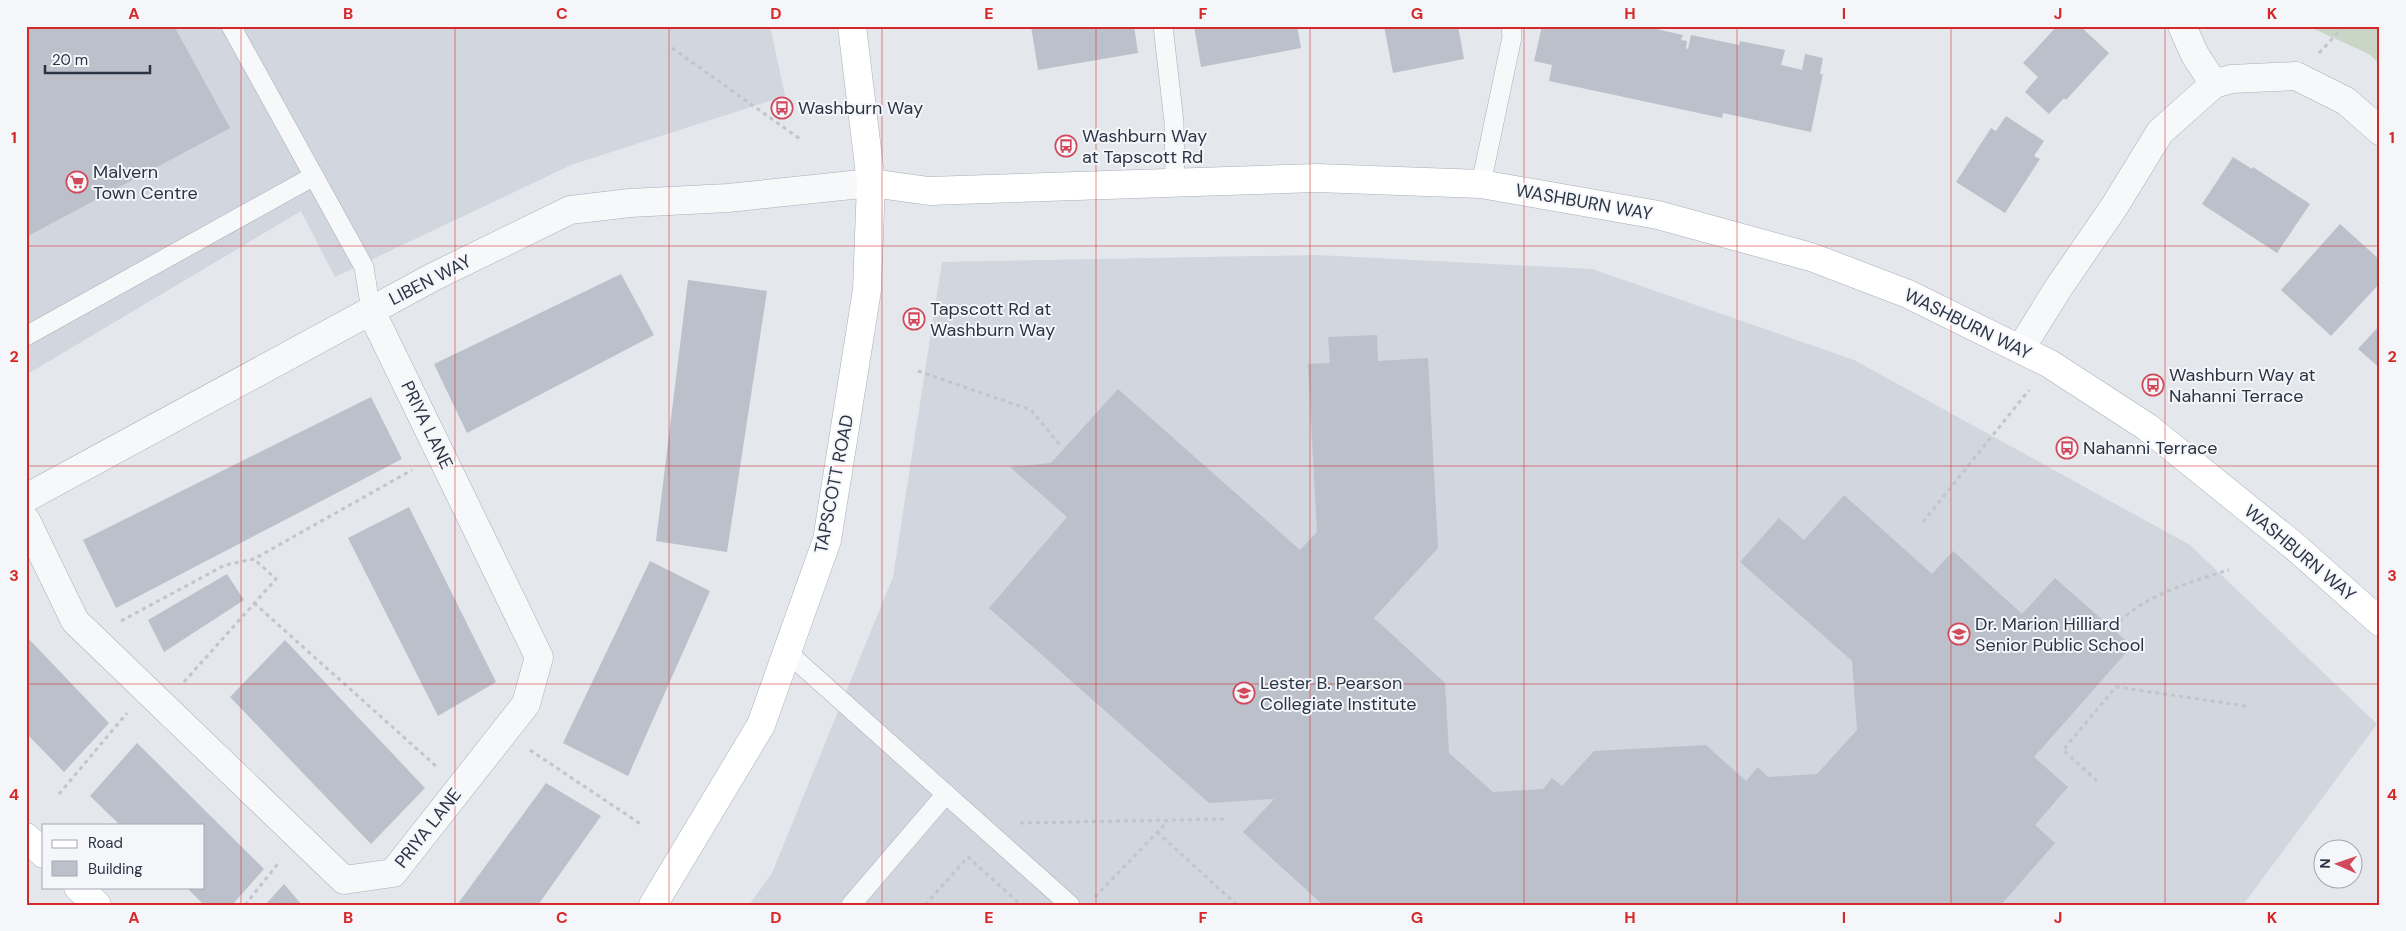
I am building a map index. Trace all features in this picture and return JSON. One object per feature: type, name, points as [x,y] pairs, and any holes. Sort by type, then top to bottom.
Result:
[{"type":"street","name":"TAPSCOTT ROAD","points":[[653,905],[761,725],[827,540],[867,290],[871,183],[852,26]]},
{"type":"street","points":[[2182,26],[2195,55],[2214,84]]},
{"type":"street","points":[[2020,348],[2114,207],[2160,132],[2214,84],[2231,79],[2296,76],[2346,101],[2380,131]]},
{"type":"street","name":"WASHBURN WAY","points":[[871,183],[928,191],[1317,178],[1481,184],[1658,215],[1811,257],[1908,294],[2050,364],[2147,427],[2293,545],[2380,622]]},
{"type":"street","name":"LIBEN WAY","points":[[26,498],[433,277],[570,210],[630,203],[728,198],[871,183]]},
{"type":"street","name":"PRIYA LANE","points":[[26,520],[75,621],[344,880],[393,873],[526,704],[539,657],[371,311]]},
{"type":"street","points":[[26,837],[42,852]]},
{"type":"street","points":[[79,888],[97,905]]},
{"type":"lane","points":[[231,26],[364,267],[371,311]]},
{"type":"lane","points":[[1163,26],[1174,122],[1175,182]]},
{"type":"lane","points":[[1481,184],[1512,37],[1511,26]]},
{"type":"lane","points":[[26,336],[314,176]]},
{"type":"lane","points":[[787,652],[1070,905]]},
{"type":"lane","points":[[851,905],[946,794]]},
{"type":"path","points":[[672,48],[800,139]]},
{"type":"path","points":[[1923,522],[2050,364]]},
{"type":"path","points":[[918,371],[1032,410],[1060,445]]},
{"type":"path","points":[[92,637],[225,565],[254,559],[441,454]]},
{"type":"path","points":[[178,688],[276,579],[254,559]]},
{"type":"path","points":[[2120,621],[2133,609],[2155,598],[2229,570]]},
{"type":"path","points":[[254,603],[460,789]]},
{"type":"path","points":[[2097,781],[2063,750],[2116,688],[2246,706]]},
{"type":"path","points":[[59,794],[147,690]]},
{"type":"path","points":[[527,749],[642,826]]},
{"type":"path","points":[[979,823],[1226,819]]},
{"type":"path","points":[[1092,901],[1168,821]]},
{"type":"path","points":[[1157,832],[1237,905]]},
{"type":"path","points":[[245,905],[300,837]]},
{"type":"path","points":[[926,905],[968,857],[1021,905]]},
{"type":"shaded area","points":[[26,26],[770,26],[785,96],[571,165],[335,277],[301,211],[26,375]]},
{"type":"shaded area","name":"Lester B. Pearson Collegiate Institute","points":[[1317,255],[1592,269],[1854,360],[2190,545],[2377,724],[2243,905],[749,905],[772,873],[893,577],[942,262]]},
{"type":"green space","points":[[2316,26],[2380,26],[2380,64],[2369,54],[2314,29]]},
{"type":"building","name":"Malvern Town Centre","points":[[26,26],[174,26],[230,128],[26,237]]},
{"type":"building","points":[[1031,26],[1134,26],[1138,53],[1038,70]]},
{"type":"building","points":[[1194,26],[1297,26],[1301,48],[1201,67]]},
{"type":"building","points":[[1384,26],[1458,26],[1464,59],[1393,73]]},
{"type":"building","points":[[1542,26],[1643,26],[1683,35],[1681,40],[1687,41],[1686,48],[1688,49],[1691,35],[1739,45],[1740,41],[1785,50],[1781,65],[1802,70],[1805,54],[1823,58],[1820,74],[1823,74],[1811,132],[1723,113],[1722,118],[1549,81],[1552,65],[1534,61]]},
{"type":"building","points":[[2057,26],[2080,26],[2109,53],[2066,100],[2064,98],[2049,114],[2025,92],[2038,77],[2023,63]]},
{"type":"building","points":[[2006,116],[2044,141],[2034,156],[2040,159],[2005,213],[1956,182],[1991,128],[1996,131]]},
{"type":"building","points":[[2233,157],[2252,169],[2253,167],[2310,204],[2277,253],[2202,204]]},
{"type":"building","points":[[2340,224],[2380,260],[2380,283],[2331,336],[2281,290]]},
{"type":"building","points":[[621,274],[654,335],[467,433],[434,364]]},
{"type":"building","points":[[688,280],[767,291],[727,552],[656,541]]},
{"type":"building","points":[[2380,325],[2380,368],[2358,349]]},
{"type":"building","points":[[1377,335],[1378,361],[1428,358],[1438,548],[1374,618],[1445,683],[1449,753],[1493,792],[1543,789],[1552,778],[1562,786],[1594,751],[1706,745],[1746,781],[1758,767],[1768,777],[1817,774],[1857,730],[1852,661],[1740,562],[1779,518],[1804,540],[1844,495],[1932,574],[1953,551],[2022,614],[2055,578],[2132,646],[2034,757],[2068,787],[2035,825],[2055,843],[2001,905],[1323,905],[1243,832],[1274,799],[1209,803],[989,608],[1067,517],[1010,467],[1051,463],[1118,389],[1300,550],[1317,532],[1308,364],[1330,363],[1328,337]]},
{"type":"building","points":[[371,397],[402,459],[116,608],[83,540]]},
{"type":"building","points":[[409,507],[496,682],[438,716],[348,538]]},
{"type":"building","points":[[650,561],[710,591],[628,776],[563,743]]},
{"type":"building","points":[[227,574],[244,600],[164,652],[148,620]]},
{"type":"building","points":[[26,636],[109,723],[64,772],[26,733]]},
{"type":"building","points":[[285,640],[425,788],[371,844],[230,697]]},
{"type":"building","points":[[137,743],[264,869],[232,905],[204,905],[187,888],[205,888],[205,824],[119,824],[90,796]]},
{"type":"building","points":[[546,783],[601,816],[538,905],[457,905]]},
{"type":"building","points":[[284,884],[302,905],[265,905]]},
{"type":"place","name":"Washburn Way","points":[[782,108]]},
{"type":"place","name":"Washburn Way at Tapscott Rd","points":[[1066,146]]},
{"type":"place","name":"Malvern Town Centre","points":[[77,182]]},
{"type":"place","name":"Tapscott Rd at Washburn Way","points":[[914,319]]},
{"type":"place","name":"Washburn Way at Nahanni Terrace","points":[[2153,385]]},
{"type":"place","name":"Nahanni Terrace","points":[[2067,448]]},
{"type":"place","name":"Dr. Marion Hilliard Senior Public School","points":[[1959,634]]},
{"type":"place","name":"Lester B. Pearson Collegiate Institute","points":[[1244,693]]}]
